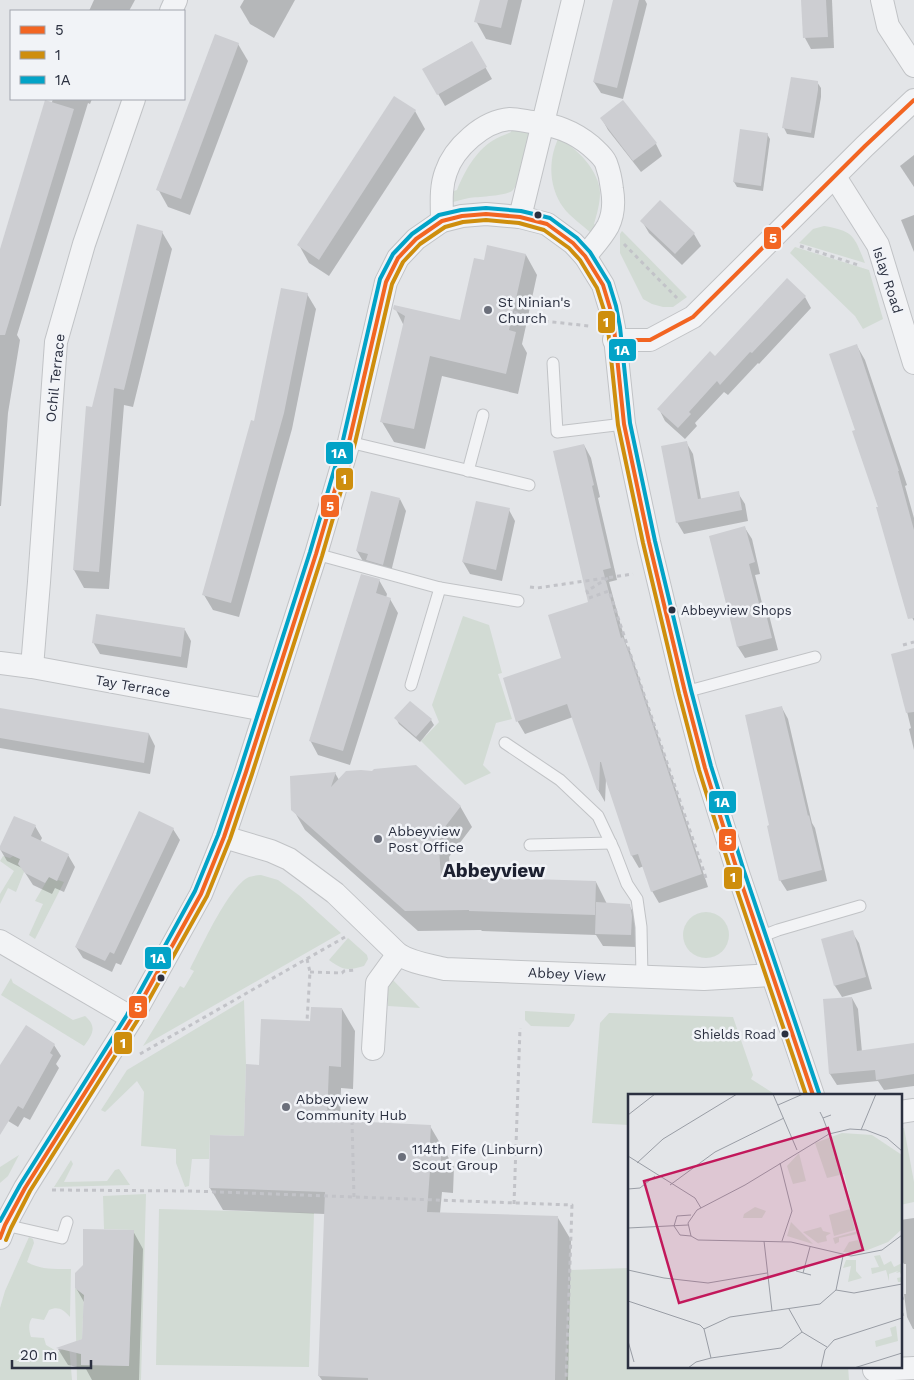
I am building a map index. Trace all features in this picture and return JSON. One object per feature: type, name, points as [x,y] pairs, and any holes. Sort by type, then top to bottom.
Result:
[{"type":"street","points":[[520,217],[573,0]]},
{"type":"street","points":[[882,0],[888,26],[914,66]]},
{"type":"street","name":"Ochil Terrace","points":[[32,667],[56,342],[84,244],[134,100]]},
{"type":"street","points":[[614,334],[650,340],[693,317],[914,100]]},
{"type":"street","points":[[442,221],[441,190],[446,172],[455,154],[468,140],[499,121],[511,119],[543,123],[571,132],[597,152],[605,162],[611,180],[614,203],[608,225],[586,256]]},
{"type":"street","name":"Islay Road","points":[[835,177],[878,245],[914,362]]},
{"type":"street","points":[[2,1229],[132,1018],[201,894],[224,837],[246,772],[316,554],[349,442],[386,282],[398,258],[416,239],[442,221],[462,216],[486,214],[520,217],[547,224],[573,243],[586,256],[603,285],[610,308],[614,334],[624,424],[685,692],[705,768],[813,1094]]},
{"type":"street","name":"Tay Terrace","points":[[0,663],[32,667],[265,710]]},
{"type":"street","name":"Abbey View","points":[[224,837],[271,851],[289,859],[335,893],[398,954],[417,963],[445,969],[642,977],[704,979],[772,975]]},
{"type":"street","points":[[0,941],[132,1018]]},
{"type":"street","points":[[373,1049],[377,983],[398,954]]},
{"type":"street","points":[[874,1372],[914,1368]]},
{"type":"lane","points":[[553,362],[557,432],[624,424]]},
{"type":"lane","points":[[468,471],[483,415]]},
{"type":"lane","points":[[349,442],[529,485]]},
{"type":"lane","points":[[316,554],[440,588],[518,601]]},
{"type":"lane","points":[[411,685],[440,588]]},
{"type":"lane","points":[[685,692],[815,657]]},
{"type":"lane","points":[[505,743],[560,780],[598,816],[627,884],[637,899],[641,927],[642,977]]},
{"type":"lane","points":[[530,845],[611,843]]},
{"type":"lane","points":[[760,937],[860,906]]},
{"type":"lane","points":[[2,1229],[62,1238],[67,1222]]},
{"type":"path","points":[[618,238],[683,304]]},
{"type":"path","points":[[792,244],[864,266]]},
{"type":"path","points":[[514,312],[535,320],[614,334]]},
{"type":"path","points":[[528,586],[537,588],[656,570]]},
{"type":"path","points":[[608,578],[587,591],[589,598],[609,591],[706,878]]},
{"type":"path","points":[[903,645],[914,642]]},
{"type":"path","points":[[134,1057],[350,933]]},
{"type":"path","points":[[306,959],[310,972],[307,1020]]},
{"type":"path","points":[[310,972],[342,973],[344,971],[362,970]]},
{"type":"path","points":[[514,1204],[520,1028]]},
{"type":"path","points":[[352,1121],[354,1198]]},
{"type":"path","points":[[47,1190],[192,1191],[572,1205],[566,1380]]},
{"type":"shaded area","points":[[511,126],[526,130],[529,135],[523,165],[518,181],[512,191],[453,202],[451,200],[451,192],[457,190],[463,176],[476,156],[486,145],[511,132]]},
{"type":"shaded area","points":[[558,139],[572,147],[586,161],[599,185],[599,201],[594,224],[599,227],[592,234],[566,211],[555,191],[551,165]]},
{"type":"shaded area","points":[[824,226],[842,230],[852,236],[865,263],[799,243],[813,229]]},
{"type":"shaded area","points":[[622,231],[687,297],[673,307],[663,307],[643,299],[620,253],[620,234]]},
{"type":"shaded area","points":[[795,247],[869,270],[883,319],[863,329],[855,316],[790,253]]},
{"type":"shaded area","points":[[463,616],[489,625],[502,673],[498,674],[512,719],[496,723],[483,765],[491,773],[465,785],[421,741],[439,722],[432,705]]},
{"type":"shaded area","points":[[3,856],[10,858],[13,856],[20,859],[26,867],[16,892],[8,888],[0,904],[0,894],[14,871],[0,861]]},
{"type":"shaded area","points":[[261,875],[278,880],[300,896],[341,933],[143,1046],[180,986],[184,988],[194,971],[190,969],[224,905],[241,883],[249,877]]},
{"type":"shaded area","points":[[49,877],[64,882],[35,939],[29,935],[43,904],[35,901]]},
{"type":"shaded area","points":[[706,912],[719,916],[725,922],[729,935],[725,948],[719,954],[706,958],[693,954],[687,948],[683,935],[687,922],[693,916]]},
{"type":"shaded area","points":[[348,938],[367,955],[368,959],[364,966],[345,969],[329,960]]},
{"type":"shaded area","points":[[11,978],[13,983],[73,1020],[85,1016],[93,1027],[91,1035],[84,1046],[1,995]]},
{"type":"shaded area","points":[[391,978],[420,1008],[388,1006],[388,990]]},
{"type":"shaded area","points":[[244,1000],[246,1064],[244,1136],[210,1135],[209,1159],[192,1159],[189,1186],[185,1187],[176,1163],[176,1149],[141,1146],[144,1092],[137,1081],[105,1112],[101,1110],[127,1070]]},
{"type":"shaded area","points":[[525,1011],[575,1014],[574,1020],[569,1027],[531,1026],[525,1020]]},
{"type":"shaded area","points":[[609,1013],[733,1017],[753,1075],[751,1079],[774,1094],[628,1094],[628,1125],[592,1123],[600,1023]]},
{"type":"shaded area","points":[[902,1128],[904,1128],[914,1182],[914,1202],[902,1205]]},
{"type":"shaded area","points":[[19,1155],[8,1176],[0,1183],[0,1167]]},
{"type":"shaded area","points":[[71,1160],[73,1164],[64,1182],[107,1181],[115,1170],[119,1169],[130,1185],[54,1187]]},
{"type":"shaded area","points":[[146,1194],[141,1380],[77,1380],[75,1288],[84,1295],[82,1339],[77,1341],[77,1353],[81,1354],[81,1364],[129,1366],[134,1230],[104,1229],[103,1196]]},
{"type":"shaded area","points":[[159,1209],[314,1213],[309,1367],[156,1365]]},
{"type":"shaded area","points":[[29,1237],[33,1239],[34,1243],[27,1262],[43,1268],[71,1269],[70,1317],[60,1309],[55,1308],[49,1310],[44,1320],[32,1318],[29,1327],[31,1337],[44,1338],[46,1345],[58,1352],[69,1345],[72,1380],[0,1380],[0,1308],[5,1291]]},
{"type":"shaded area","points":[[628,1268],[628,1368],[848,1368],[849,1380],[566,1380],[570,1270]]},
{"type":"building","points":[[480,0],[508,0],[501,28],[474,22]]},
{"type":"building","points":[[613,0],[639,0],[617,88],[593,82]]},
{"type":"building","points":[[801,0],[826,0],[828,37],[803,38]]},
{"type":"building","points":[[215,34],[239,43],[181,199],[156,190]]},
{"type":"building","points":[[472,41],[487,67],[437,95],[422,69]]},
{"type":"building","points":[[791,77],[818,81],[811,133],[782,128]]},
{"type":"building","points":[[394,96],[416,110],[319,260],[297,245]]},
{"type":"building","points":[[45,100],[74,109],[5,335],[0,335],[0,249]]},
{"type":"building","points":[[623,100],[657,143],[633,161],[600,118]]},
{"type":"building","points":[[740,129],[768,133],[761,186],[733,182]]},
{"type":"building","points":[[660,200],[695,233],[675,254],[640,221]]},
{"type":"building","points":[[137,224],[163,231],[124,390],[114,388],[99,572],[73,570],[86,406],[92,407]]},
{"type":"building","name":"St Ninian's Church","points":[[487,245],[526,254],[509,330],[516,332],[506,374],[430,356],[414,429],[380,422],[405,316],[393,309],[394,305],[460,320],[474,258],[484,260]]},
{"type":"building","points":[[787,278],[806,296],[720,385],[717,381],[689,412],[691,414],[678,428],[657,409],[710,351],[715,356]]},
{"type":"building","points":[[281,288],[308,293],[284,413],[231,603],[202,595],[251,420],[254,421]]},
{"type":"building","points":[[857,344],[899,471],[914,530],[914,618],[908,619],[876,507],[878,507],[852,431],[855,430],[829,354]]},
{"type":"building","points":[[687,441],[698,499],[739,491],[742,510],[676,523],[661,446]]},
{"type":"building","points":[[584,444],[611,568],[603,570],[621,638],[623,637],[631,659],[702,874],[651,892],[638,854],[631,856],[601,762],[599,790],[597,790],[567,704],[516,722],[503,678],[561,658],[548,615],[588,602],[553,451]]},
{"type":"building","points":[[371,491],[400,498],[383,565],[366,560],[368,554],[356,551]]},
{"type":"building","points":[[476,501],[510,508],[496,570],[462,562]]},
{"type":"building","points":[[745,526],[755,562],[749,564],[759,603],[763,602],[772,638],[737,647],[709,536]]},
{"type":"building","points":[[361,574],[380,579],[376,593],[391,598],[343,751],[309,741]]},
{"type":"building","points":[[96,614],[185,628],[181,657],[92,643]]},
{"type":"building","points":[[914,648],[914,712],[906,713],[891,654]]},
{"type":"building","points":[[410,701],[432,719],[416,737],[394,718]]},
{"type":"building","points":[[782,706],[822,870],[779,881],[745,715]]},
{"type":"building","points":[[0,708],[149,733],[144,763],[0,738]]},
{"type":"building","points":[[416,765],[461,806],[438,836],[441,876],[596,881],[595,915],[469,910],[405,911],[291,810],[290,776],[336,772],[331,787],[346,771],[372,771],[374,769]]},
{"type":"building","points":[[139,811],[174,828],[114,954],[110,952],[105,961],[75,947]]},
{"type":"building","points":[[14,816],[36,825],[31,836],[69,854],[57,881],[49,877],[45,883],[25,873],[18,864],[20,859],[0,850],[0,846]]},
{"type":"building","points":[[596,902],[630,904],[632,916],[631,935],[595,934]]},
{"type":"building","points":[[853,930],[866,977],[834,986],[821,939]]},
{"type":"building","points":[[852,997],[857,1051],[914,1043],[914,1074],[876,1080],[875,1070],[829,1074],[823,999]]},
{"type":"building","points":[[311,1007],[342,1008],[341,1067],[329,1066],[327,1120],[431,1125],[430,1143],[442,1144],[440,1171],[430,1170],[427,1212],[558,1216],[555,1380],[368,1380],[368,1378],[318,1376],[325,1192],[209,1188],[210,1135],[244,1136],[246,1064],[259,1065],[261,1019],[310,1021]]},
{"type":"building","points":[[26,1025],[55,1044],[50,1053],[53,1055],[23,1109],[18,1106],[0,1135],[0,1065]]},
{"type":"building","points":[[83,1229],[134,1230],[129,1366],[81,1365],[81,1354],[56,1348],[82,1339],[84,1295],[75,1288],[75,1273],[83,1265]]},
{"type":"transit line","name":"5","points":[[614,340],[650,340],[693,317],[865,146],[914,100]]},
{"type":"transit line","name":"1A","points":[[0,1221],[20,1185],[127,1015],[195,891],[218,835],[310,552],[343,440],[380,279],[393,254],[412,234],[439,215],[461,210],[486,208],[521,211],[550,218],[577,238],[590,252],[609,283],[620,327],[630,423],[655,541],[691,690],[711,766],[744,871],[819,1093]]},
{"type":"transit line","name":"5","points":[[0,1238],[25,1188],[132,1018],[201,894],[224,837],[246,772],[316,554],[349,442],[386,282],[398,258],[416,239],[442,221],[462,216],[486,214],[520,217],[547,224],[573,243],[585,256],[603,285],[614,328],[624,424],[649,542],[685,692],[705,768],[738,873],[813,1094]]},
{"type":"transit line","name":"1","points":[[6,1240],[30,1191],[137,1021],[207,896],[230,839],[252,774],[322,556],[355,443],[392,284],[403,262],[420,244],[445,227],[463,222],[486,220],[519,223],[544,230],[569,248],[580,260],[597,288],[608,329],[618,425],[643,543],[679,694],[699,770],[732,875],[806,1094]]},
{"type":"place","name":"St Ninian's Church","points":[[488,310]]},
{"type":"place","name":"Abbeyview Shops","points":[[672,610]]},
{"type":"place","name":"Abbeyview Post Office","points":[[378,839]]},
{"type":"place","name":"Shields Road","points":[[785,1034]]},
{"type":"place","name":"Abbeyview Community Hub","points":[[286,1107]]},
{"type":"place","name":"114th Fife (Linburn) Scout Group","points":[[402,1157]]},
{"type":"district","name":"Abbeyview","points":[[494,870]]}]
